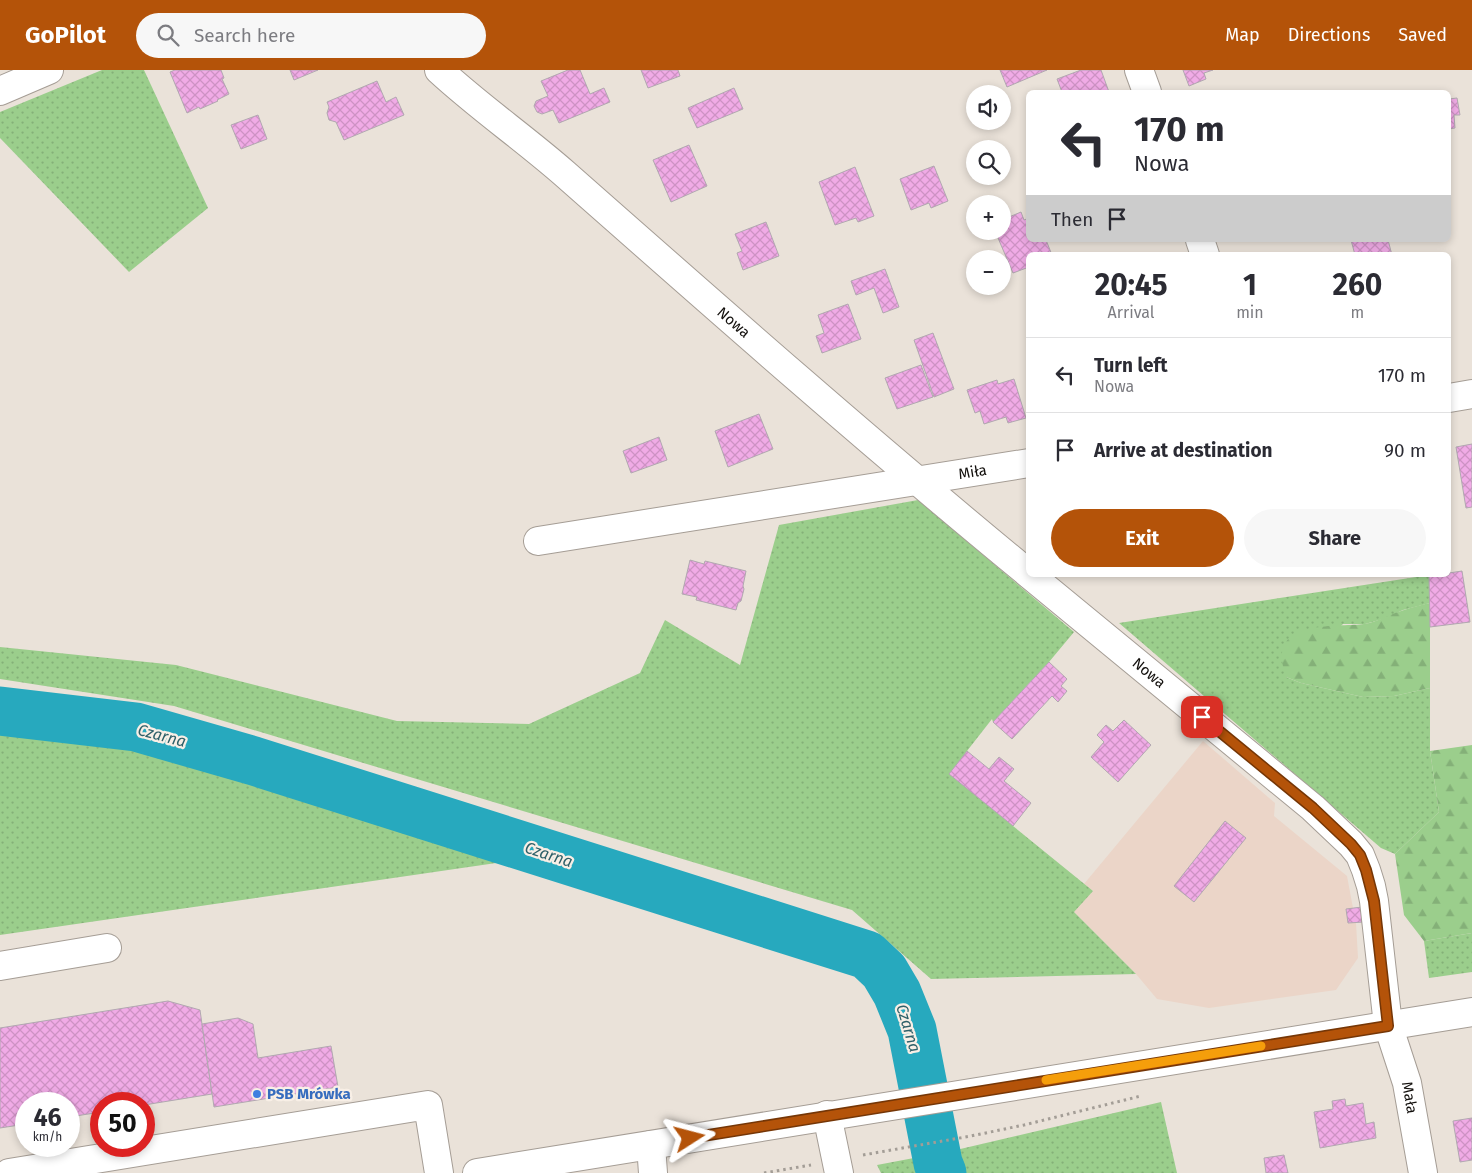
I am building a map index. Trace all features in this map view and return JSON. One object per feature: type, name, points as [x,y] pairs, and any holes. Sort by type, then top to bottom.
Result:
[{"type":"street","points":[[0,91],[49,70]]},
{"type":"street","name":"Nowa","points":[[439,70],[462,91],[543,155],[916,481],[1026,572]]},
{"type":"street","points":[[1139,70],[1146,90]]},
{"type":"street","points":[[1451,398],[1472,394]]},
{"type":"street","name":"Miła","points":[[538,541],[1026,463]]},
{"type":"street","name":"Nowa","points":[[1033,577],[1313,808],[1360,855],[1374,901],[1388,1026]]},
{"type":"street","points":[[0,966],[107,948]]},
{"type":"street","points":[[477,1173],[1472,1012]]},
{"type":"street","name":"Mała","points":[[1388,1026],[1406,1083],[1422,1173]]},
{"type":"street","points":[[9,1173],[428,1104],[439,1173]]},
{"type":"street","points":[[827,1116],[839,1173]]},
{"type":"street","points":[[651,1145],[653,1173]]},
{"type":"path","points":[[902,1148],[1024,1125],[1144,1095]]},
{"type":"shaded area","points":[[1203,741],[1275,803],[1274,816],[1347,876],[1353,908],[1362,907],[1356,923],[1358,958],[1336,990],[1209,1008],[1157,999],[1136,974],[1073,911],[1093,891],[1084,884]]},
{"type":"green space","points":[[102,70],[144,70],[208,208],[129,272],[0,138],[0,112]]},
{"type":"green space","points":[[918,500],[1074,632],[993,722],[992,719],[967,751],[1013,826],[1093,891],[1074,912],[1136,974],[931,979],[852,910],[174,706],[0,679],[0,647],[176,665],[397,721],[529,724],[640,673],[665,620],[740,665],[779,525]]},
{"type":"green space","points":[[1416,577],[1429,577],[1430,603],[1403,610],[1383,619],[1365,624],[1343,624],[1286,677],[1301,683],[1363,697],[1394,696],[1430,688],[1430,751],[1439,812],[1395,854],[1381,848],[1119,623]]},
{"type":"green space","points":[[1430,603],[1430,688],[1394,696],[1363,697],[1301,683],[1286,677],[1282,663],[1282,654],[1285,643],[1292,636],[1315,628],[1369,623]]},
{"type":"green space","points":[[0,725],[133,741],[531,858],[0,935]]},
{"type":"green space","points":[[1472,745],[1472,933],[1424,941],[1404,915],[1395,854],[1439,812],[1430,751]]},
{"type":"green space","points":[[1472,933],[1472,972],[1429,978],[1424,941]]},
{"type":"green space","points":[[1161,1102],[1177,1173],[881,1173],[877,1165],[956,1150]]},
{"type":"building","points":[[175,70],[221,70],[224,78],[222,79],[229,94],[218,101],[187,113],[170,72]]},
{"type":"building","points":[[290,70],[318,70],[294,80]]},
{"type":"building","points":[[568,70],[580,70],[590,94],[604,88],[610,102],[559,123],[553,110],[542,114],[537,112],[534,106],[536,101],[548,96],[541,81]]},
{"type":"building","points":[[641,70],[678,70],[680,76],[648,88]]},
{"type":"building","points":[[1000,70],[1047,70],[1011,85],[1006,85]]},
{"type":"building","points":[[1081,70],[1101,70],[1108,90],[1061,90],[1057,79]]},
{"type":"building","points":[[1183,70],[1213,70],[1204,73],[1206,79],[1189,86]]},
{"type":"building","points":[[377,81],[386,102],[396,97],[404,115],[344,140],[336,122],[329,120],[327,102]]},
{"type":"building","points":[[734,88],[743,109],[697,128],[688,108]]},
{"type":"building","points":[[1457,98],[1460,115],[1454,115],[1455,128],[1451,129],[1451,99]]},
{"type":"building","points":[[258,115],[267,139],[241,149],[231,125]]},
{"type":"building","points":[[689,145],[707,186],[671,202],[653,160]]},
{"type":"building","points":[[934,166],[948,201],[931,208],[929,203],[911,210],[900,179]]},
{"type":"building","points":[[855,167],[874,216],[858,222],[856,218],[835,225],[819,182]]},
{"type":"building","points":[[1021,212],[1024,220],[1026,219],[1026,242],[1047,242],[1051,252],[1026,252],[1026,268],[1013,273],[1011,268],[1011,250],[1003,250],[999,240],[1011,240],[1011,216]]},
{"type":"building","points":[[766,222],[779,256],[743,270],[737,253],[742,251],[735,234]]},
{"type":"building","points":[[1352,242],[1389,242],[1391,252],[1354,252]]},
{"type":"building","points":[[885,269],[899,307],[883,313],[874,288],[856,295],[851,281]]},
{"type":"building","points":[[848,304],[861,339],[822,353],[816,336],[824,333],[818,315]]},
{"type":"building","points":[[933,333],[954,389],[934,397],[914,340]]},
{"type":"building","points":[[921,365],[933,397],[897,409],[885,378]]},
{"type":"building","points":[[1014,379],[1026,418],[1008,423],[1006,417],[984,424],[980,411],[975,413],[967,390],[997,380],[998,384]]},
{"type":"building","points":[[759,414],[773,449],[728,467],[715,431]]},
{"type":"building","points":[[659,437],[667,460],[631,473],[623,451]]},
{"type":"building","points":[[1472,444],[1472,507],[1466,508],[1456,447]]},
{"type":"building","points":[[690,560],[704,564],[705,561],[746,571],[741,601],[738,603],[736,610],[696,600],[697,597],[682,594]]},
{"type":"building","points":[[1462,571],[1470,622],[1430,627],[1429,577],[1451,577],[1451,573]]},
{"type":"building","points":[[1049,662],[1067,679],[1061,686],[1067,691],[1058,702],[1052,696],[1012,739],[993,722]]},
{"type":"building","points":[[1124,720],[1151,745],[1118,782],[1091,757],[1104,742],[1097,735],[1106,725],[1113,731]]},
{"type":"building","points":[[967,751],[989,769],[999,757],[1014,769],[1004,781],[1031,803],[1013,826],[949,774]]},
{"type":"building","points":[[1225,821],[1246,838],[1194,902],[1174,886]]},
{"type":"building","points":[[1362,907],[1364,922],[1348,923],[1346,909]]},
{"type":"building","points":[[168,1001],[200,1010],[212,1094],[155,1103],[155,1092],[90,1092],[90,1114],[80,1115],[80,1092],[15,1092],[15,1126],[0,1128],[0,1028]]},
{"type":"building","points":[[238,1018],[253,1024],[258,1058],[331,1046],[338,1087],[214,1107],[202,1024]]},
{"type":"building","points":[[1345,1099],[1346,1106],[1363,1103],[1366,1124],[1374,1122],[1376,1138],[1320,1148],[1314,1112],[1333,1109],[1332,1101]]},
{"type":"building","points":[[1472,1118],[1472,1160],[1460,1162],[1453,1121]]},
{"type":"building","points":[[1284,1155],[1288,1173],[1266,1173],[1264,1158]]},
{"type":"waterway","name":"Czarna","points":[[0,711],[136,727],[254,761],[867,955],[884,971],[897,993],[912,1030],[938,1163],[942,1173]]},
{"type":"slow traffic","points":[[1046,1080],[1261,1046]]},
{"type":"place","name":"PSB Mrówka","points":[[257,1094]]},
{"type":"route","points":[[690,1138],[1388,1026],[1374,901],[1360,855],[1313,808],[1202,717]]}]
